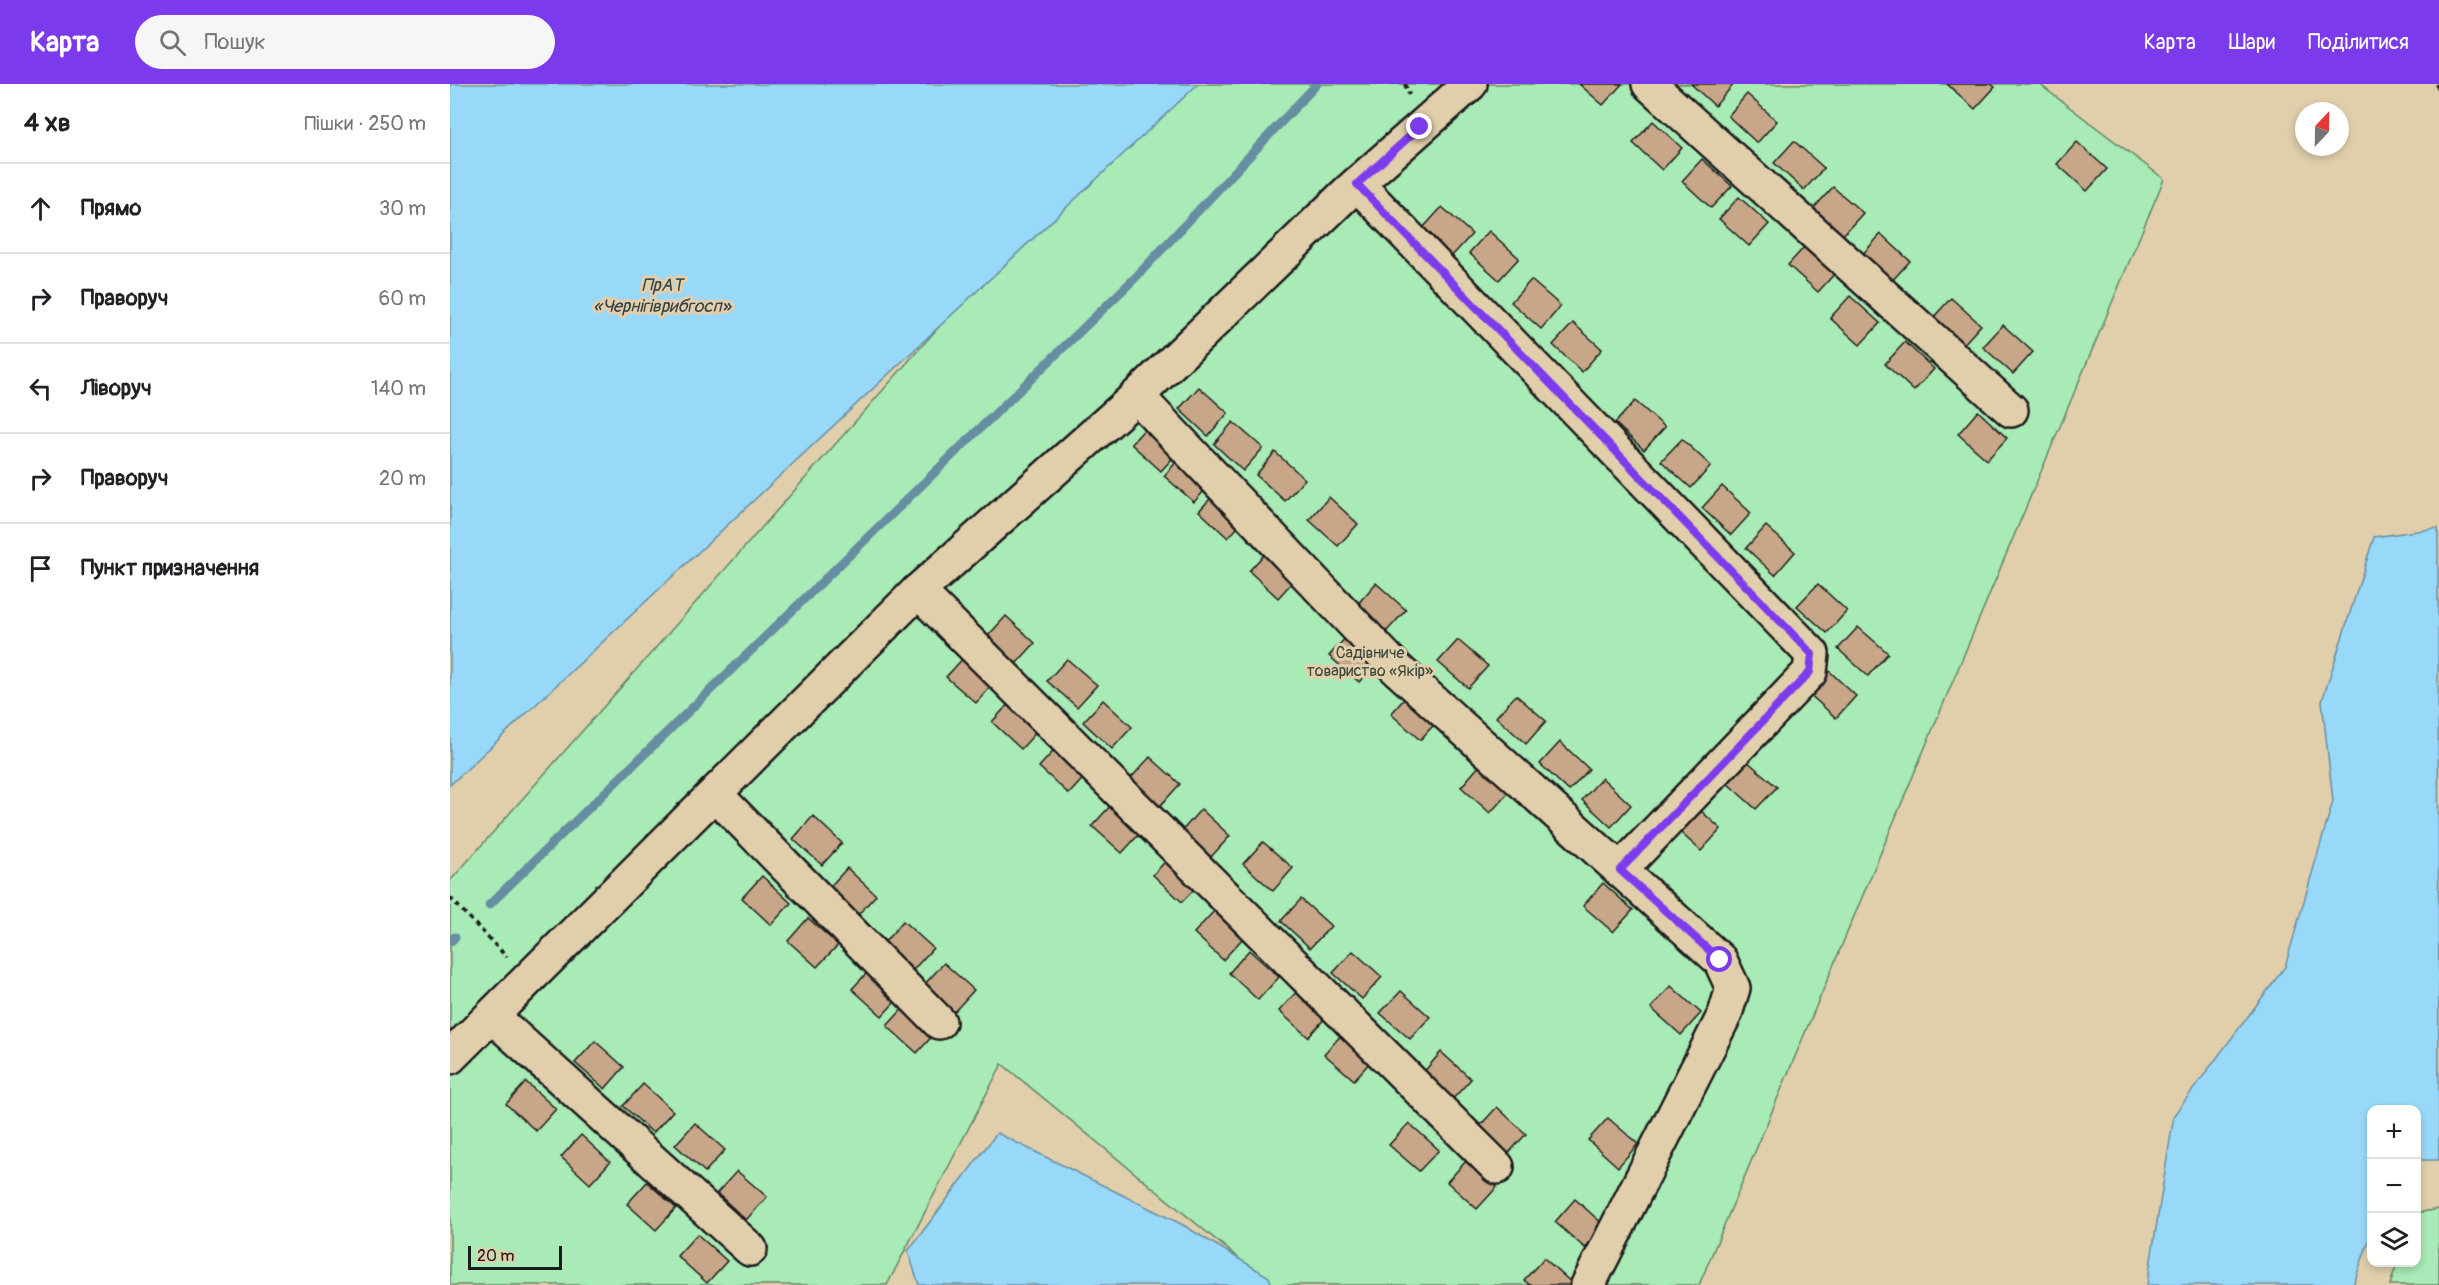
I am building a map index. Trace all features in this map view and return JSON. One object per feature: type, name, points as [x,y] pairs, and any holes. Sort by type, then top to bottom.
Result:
[{"type":"street","points":[[450,1057],[918,591],[1137,396],[1357,184],[1470,84]]},
{"type":"street","points":[[1648,84],[2011,410]]},
{"type":"street","points":[[1357,184],[1812,654],[1810,672],[1620,870]]},
{"type":"street","points":[[1137,396],[1397,669],[1720,960],[1733,988],[1725,1014],[1588,1285]]},
{"type":"street","points":[[918,591],[1497,1167]]},
{"type":"street","points":[[715,794],[939,1022]]},
{"type":"street","points":[[492,1016],[750,1250]]},
{"type":"path","points":[[2436,84],[2439,89]]},
{"type":"path","points":[[450,898],[529,979]]},
{"type":"green space","name":"Садівниче товариство «Якір»","points":[[1153,84],[2039,84],[2164,179],[1699,1285],[1271,1285],[1002,1064],[887,1285],[450,1285],[450,881]]},
{"type":"green space","points":[[2439,1209],[2439,1285],[2390,1285],[2396,1267],[2421,1267],[2421,1212]]},
{"type":"water","name":"ПрАТ «Чернігіврибгосп»","points":[[450,84],[1198,84],[450,785]]},
{"type":"water","points":[[2438,528],[2439,1160],[2421,1160],[2421,1105],[2367,1105],[2367,1246],[2353,1285],[2147,1285],[2174,1115],[2285,967],[2333,801],[2322,701],[2374,537]]},
{"type":"water","points":[[997,1133],[1183,1225],[1269,1277],[1272,1285],[919,1285],[908,1251]]},
{"type":"building","points":[[1579,84],[1622,84],[1603,105]]},
{"type":"building","points":[[1691,84],[1734,84],[1715,106]]},
{"type":"building","points":[[1947,84],[1991,84],[1995,87],[1975,109]]},
{"type":"building","points":[[1747,94],[1777,121],[1757,143],[1728,116]]},
{"type":"building","points":[[1653,121],[1682,148],[1662,170],[1633,143]]},
{"type":"building","points":[[1794,141],[1824,168],[1804,190],[1774,163]]},
{"type":"building","points":[[2077,142],[2107,169],[2087,191],[2057,164]]},
{"type":"building","points":[[1702,159],[1732,186],[1711,208],[1682,181]]},
{"type":"building","points":[[1833,187],[1863,213],[1843,235],[1813,209]]},
{"type":"building","points":[[1739,197],[1769,224],[1749,246],[1719,219]]},
{"type":"building","points":[[1442,207],[1472,234],[1452,256],[1422,229]]},
{"type":"building","points":[[1489,231],[1519,258],[1499,280],[1469,253]]},
{"type":"building","points":[[1881,234],[1910,261],[1890,283],[1861,256]]},
{"type":"building","points":[[1808,243],[1838,270],[1818,292],[1788,265]]},
{"type":"building","points":[[1531,280],[1561,306],[1541,329],[1511,302]]},
{"type":"building","points":[[1850,296],[1880,323],[1860,345],[1830,318]]},
{"type":"building","points":[[1951,298],[1981,325],[1961,347],[1931,320]]},
{"type":"building","points":[[1573,323],[1602,349],[1582,372],[1553,345]]},
{"type":"building","points":[[2003,325],[2033,352],[2013,374],[1983,347]]},
{"type":"building","points":[[1905,342],[1934,369],[1914,391],[1885,364]]},
{"type":"building","points":[[1199,387],[1228,413],[1208,436],[1179,409]]},
{"type":"building","points":[[1635,401],[1665,427],[1644,450],[1615,423]]},
{"type":"building","points":[[1978,411],[2007,438],[1987,460],[1958,434]]},
{"type":"building","points":[[1151,422],[1181,449],[1161,471],[1131,444]]},
{"type":"building","points":[[1233,422],[1263,448],[1243,471],[1214,444]]},
{"type":"building","points":[[1682,439],[1711,466],[1691,488],[1661,461]]},
{"type":"building","points":[[1275,452],[1305,479],[1285,501],[1256,475]]},
{"type":"building","points":[[1184,453],[1214,480],[1194,502],[1164,476]]},
{"type":"building","points":[[1722,486],[1751,513],[1731,535],[1702,508]]},
{"type":"building","points":[[1219,489],[1248,516],[1228,538],[1199,511]]},
{"type":"building","points":[[1329,497],[1358,524],[1338,546],[1309,520]]},
{"type":"building","points":[[1766,526],[1795,552],[1775,575],[1746,548]]},
{"type":"building","points":[[1269,549],[1298,576],[1278,598],[1249,571]]},
{"type":"building","points":[[1376,583],[1406,610],[1386,632],[1356,606]]},
{"type":"building","points":[[1818,584],[1847,611],[1827,633],[1797,606]]},
{"type":"building","points":[[1006,616],[1035,643],[1015,665],[986,638]]},
{"type":"building","points":[[1858,627],[1888,653],[1868,676],[1838,649]]},
{"type":"building","points":[[1349,634],[1379,660],[1359,682],[1329,656]]},
{"type":"building","points":[[1458,640],[1488,666],[1468,688],[1438,662]]},
{"type":"building","points":[[967,654],[996,681],[976,703],[946,677]]},
{"type":"building","points":[[1067,659],[1097,685],[1077,707],[1047,681]]},
{"type":"building","points":[[1827,669],[1856,696],[1836,718],[1807,692]]},
{"type":"building","points":[[1411,691],[1440,718],[1420,740],[1391,714]]},
{"type":"building","points":[[1516,695],[1546,721],[1526,744],[1496,717]]},
{"type":"building","points":[[1012,700],[1041,727],[1021,749],[992,722]]},
{"type":"building","points":[[1103,700],[1132,727],[1112,749],[1083,722]]},
{"type":"building","points":[[1560,742],[1589,769],[1569,791],[1540,764]]},
{"type":"building","points":[[1059,745],[1089,772],[1069,794],[1039,767]]},
{"type":"building","points":[[1150,757],[1180,784],[1160,806],[1130,779]]},
{"type":"building","points":[[1747,761],[1777,787],[1756,809],[1727,783]]},
{"type":"building","points":[[1480,765],[1510,791],[1490,813],[1461,787]]},
{"type":"building","points":[[1602,778],[1631,805],[1611,827],[1582,800]]},
{"type":"building","points":[[1691,802],[1721,829],[1701,851],[1671,824]]},
{"type":"building","points":[[1112,804],[1142,831],[1122,853],[1092,826]]},
{"type":"building","points":[[1201,809],[1230,836],[1210,858],[1181,832]]},
{"type":"building","points":[[813,816],[842,843],[822,865],[793,839]]},
{"type":"building","points":[[1263,842],[1293,868],[1273,891],[1243,864]]},
{"type":"building","points":[[1173,853],[1203,880],[1182,902],[1153,875]]},
{"type":"building","points":[[847,868],[876,895],[856,917],[827,890]]},
{"type":"building","points":[[762,876],[791,903],[771,925],[742,898]]},
{"type":"building","points":[[1603,883],[1633,910],[1613,932],[1583,906]]},
{"type":"building","points":[[1301,899],[1331,926],[1310,948],[1281,921]]},
{"type":"building","points":[[1214,911],[1243,938],[1223,960],[1194,933]]},
{"type":"building","points":[[808,918],[838,945],[817,967],[788,941]]},
{"type":"building","points":[[903,921],[933,948],[913,970],[883,944]]},
{"type":"building","points":[[1249,950],[1279,977],[1258,1000],[1229,973]]},
{"type":"building","points":[[1353,951],[1382,977],[1362,999],[1333,973]]},
{"type":"building","points":[[944,963],[974,990],[954,1012],[924,985]]},
{"type":"building","points":[[872,967],[902,994],[882,1016],[852,989]]},
{"type":"building","points":[[1671,986],[1701,1013],[1681,1035],[1651,1008]]},
{"type":"building","points":[[1299,989],[1328,1015],[1308,1037],[1279,1011]]},
{"type":"building","points":[[1401,991],[1430,1017],[1410,1039],[1380,1013]]},
{"type":"building","points":[[907,1004],[937,1031],[917,1053],[887,1026]]},
{"type":"building","points":[[1344,1032],[1374,1058],[1354,1080],[1324,1054]]},
{"type":"building","points":[[595,1041],[624,1067],[605,1089],[575,1063]]},
{"type":"building","points":[[1441,1052],[1471,1079],[1451,1101],[1422,1074]]},
{"type":"building","points":[[526,1082],[556,1109],[536,1131],[506,1104]]},
{"type":"building","points":[[643,1084],[673,1111],[653,1133],[623,1106]]},
{"type":"building","points":[[1497,1107],[1526,1134],[1506,1156],[1477,1129]]},
{"type":"building","points":[[1608,1118],[1638,1144],[1618,1167],[1588,1140]]},
{"type":"building","points":[[695,1123],[725,1150],[705,1172],[675,1145]]},
{"type":"building","points":[[1409,1123],[1439,1150],[1419,1171],[1389,1145]]},
{"type":"building","points":[[581,1135],[610,1162],[590,1184],[561,1157]]},
{"type":"building","points":[[1467,1160],[1497,1187],[1477,1209],[1447,1182]]},
{"type":"building","points":[[737,1171],[767,1197],[746,1220],[717,1193]]},
{"type":"building","points":[[647,1182],[676,1208],[656,1230],[627,1204]]},
{"type":"building","points":[[1575,1199],[1605,1226],[1585,1248],[1555,1222]]},
{"type":"building","points":[[697,1234],[727,1261],[707,1283],[677,1256]]},
{"type":"building","points":[[1544,1258],[1574,1285],[1530,1285],[1524,1280]]},
{"type":"waterway","points":[[489,905],[1135,278],[1317,84]]},
{"type":"waterway","points":[[450,942],[455,937]]},
{"type":"route","points":[[1420,127],[1357,184],[1812,654],[1810,672],[1620,870],[1720,960]]}]
